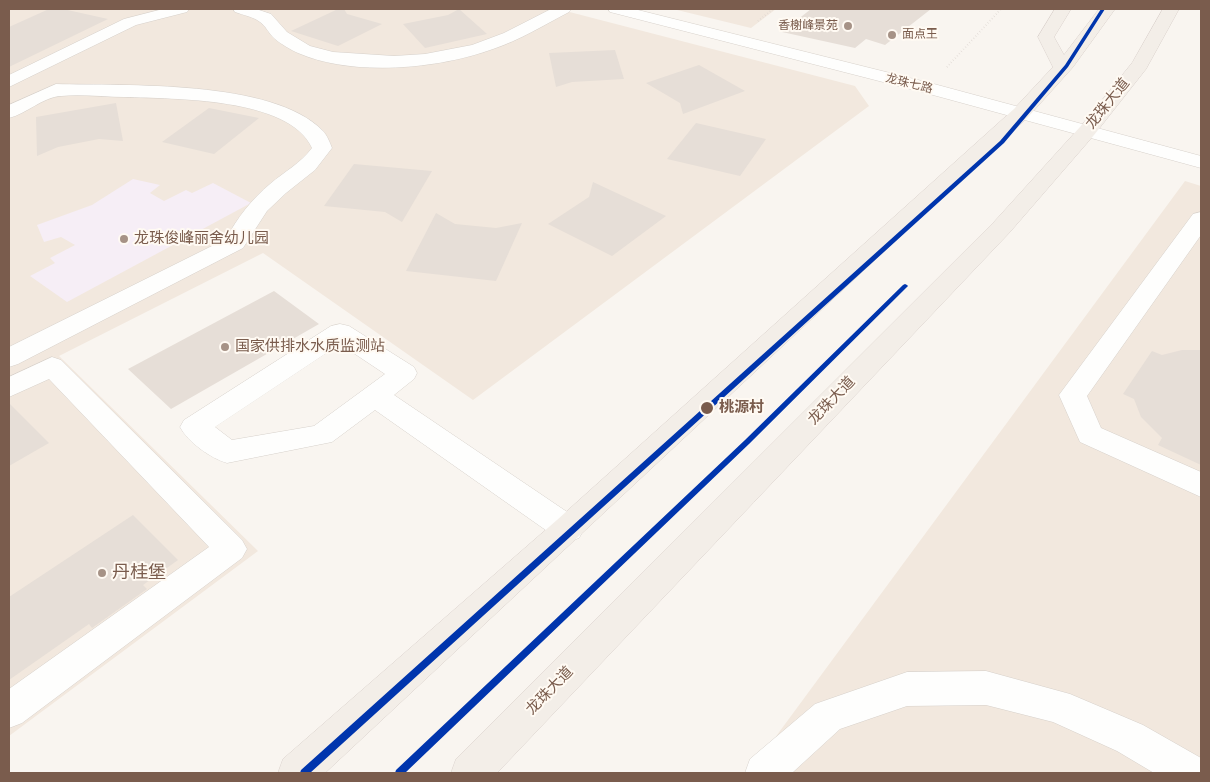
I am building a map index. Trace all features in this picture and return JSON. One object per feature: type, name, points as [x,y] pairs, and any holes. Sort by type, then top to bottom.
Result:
[{"type":"main road","points":[[1062,67],[1046,38],[1063,9]]},
{"type":"main road","points":[[297,773],[568,529],[1021,113],[1046,88],[1089,36],[1107,9]]},
{"type":"main road","name":"龙珠大道","points":[[470,773],[1002,227],[1087,131],[1140,65],[1171,9]]},
{"type":"street","points":[[12,81],[130,22],[181,9]]},
{"type":"street","points":[[241,9],[265,17],[272,30],[286,41],[308,51],[337,58],[371,61],[408,60],[444,56],[477,48],[506,38],[563,9]]},
{"type":"street","name":"龙珠七路","points":[[616,9],[1021,113],[1201,162]]},
{"type":"street","points":[[9,358],[235,243],[246,220],[278,188],[314,162],[322,148],[316,135],[294,120],[268,108],[238,100],[166,92],[56,90],[12,81]]},
{"type":"street","points":[[9,112],[56,90]]},
{"type":"street","points":[[1201,219],[1072,395],[1090,435],[1201,485]]},
{"type":"street","points":[[340,332],[404,373],[375,396],[322,435],[227,452],[194,427],[340,332]]},
{"type":"street","points":[[9,388],[52,366],[231,549],[9,711]]},
{"type":"street","points":[[375,396],[568,529]]},
{"type":"street","points":[[764,773],[828,716],[906,689],[986,688],[1057,706],[1130,738],[1190,773]]},
{"type":"path","points":[[944,71],[1001,9]]},
{"type":"shaded area","points":[[9,9],[558,9],[855,86],[869,106],[473,400],[263,253],[59,356],[258,551],[9,736]]},
{"type":"shaded area","points":[[673,9],[776,9],[751,28]]},
{"type":"shaded area","name":"龙珠俊峰丽舍幼儿园","points":[[133,179],[160,185],[150,193],[164,201],[186,190],[192,193],[213,183],[251,203],[67,302],[30,276],[55,263],[50,258],[75,245],[61,237],[44,242],[37,225],[92,205]]},
{"type":"shaded area","points":[[1185,181],[1201,186],[1201,773],[749,773]]},
{"type":"building","points":[[49,9],[63,9],[108,19],[9,67],[9,27]]},
{"type":"building","points":[[338,9],[344,9],[347,14],[382,24],[338,46],[291,31]]},
{"type":"building","points":[[459,9],[487,34],[425,48],[403,24],[448,15]]},
{"type":"building","name":"香榭峰景苑","points":[[811,9],[931,9],[885,45],[866,39],[855,48],[782,32]]},
{"type":"building","points":[[615,50],[624,79],[572,82],[556,87],[549,53]]},
{"type":"building","points":[[699,65],[745,91],[683,114],[680,103],[646,83]]},
{"type":"building","points":[[116,103],[123,141],[99,139],[58,147],[37,156],[36,117]]},
{"type":"building","points":[[209,108],[259,118],[214,154],[162,142]]},
{"type":"building","points":[[696,123],[766,139],[740,176],[667,159]]},
{"type":"building","points":[[354,164],[432,171],[402,222],[385,212],[324,206]]},
{"type":"building","points":[[593,182],[666,216],[612,256],[548,224],[589,197]]},
{"type":"building","points":[[436,213],[455,224],[496,228],[522,223],[496,281],[406,271]]},
{"type":"building","name":"国家供排水水质监测站","points":[[274,291],[319,324],[171,409],[128,369]]},
{"type":"building","points":[[1182,350],[1201,350],[1201,465],[1158,445],[1162,438],[1141,417],[1134,399],[1123,394],[1152,351],[1162,355]]},
{"type":"building","points":[[9,403],[49,443],[9,466]]},
{"type":"building","name":"丹桂堡","points":[[133,515],[178,560],[143,585],[147,589],[92,628],[89,624],[9,680],[9,597]]},
{"type":"transit line","points":[[304,773],[1002,142],[1067,66],[1103,9]]},
{"type":"transit line","points":[[399,773],[747,442],[905,286]]},
{"type":"place","name":"香榭峰景苑","points":[[848,26]]},
{"type":"place","name":"面点王","points":[[892,35]]},
{"type":"place","name":"龙珠俊峰丽舍幼儿园","points":[[124,239]]},
{"type":"place","name":"国家供排水水质监测站","points":[[225,347]]},
{"type":"place","name":"桃源村","points":[[707,408]]},
{"type":"place","name":"丹桂堡","points":[[102,573]]}]
